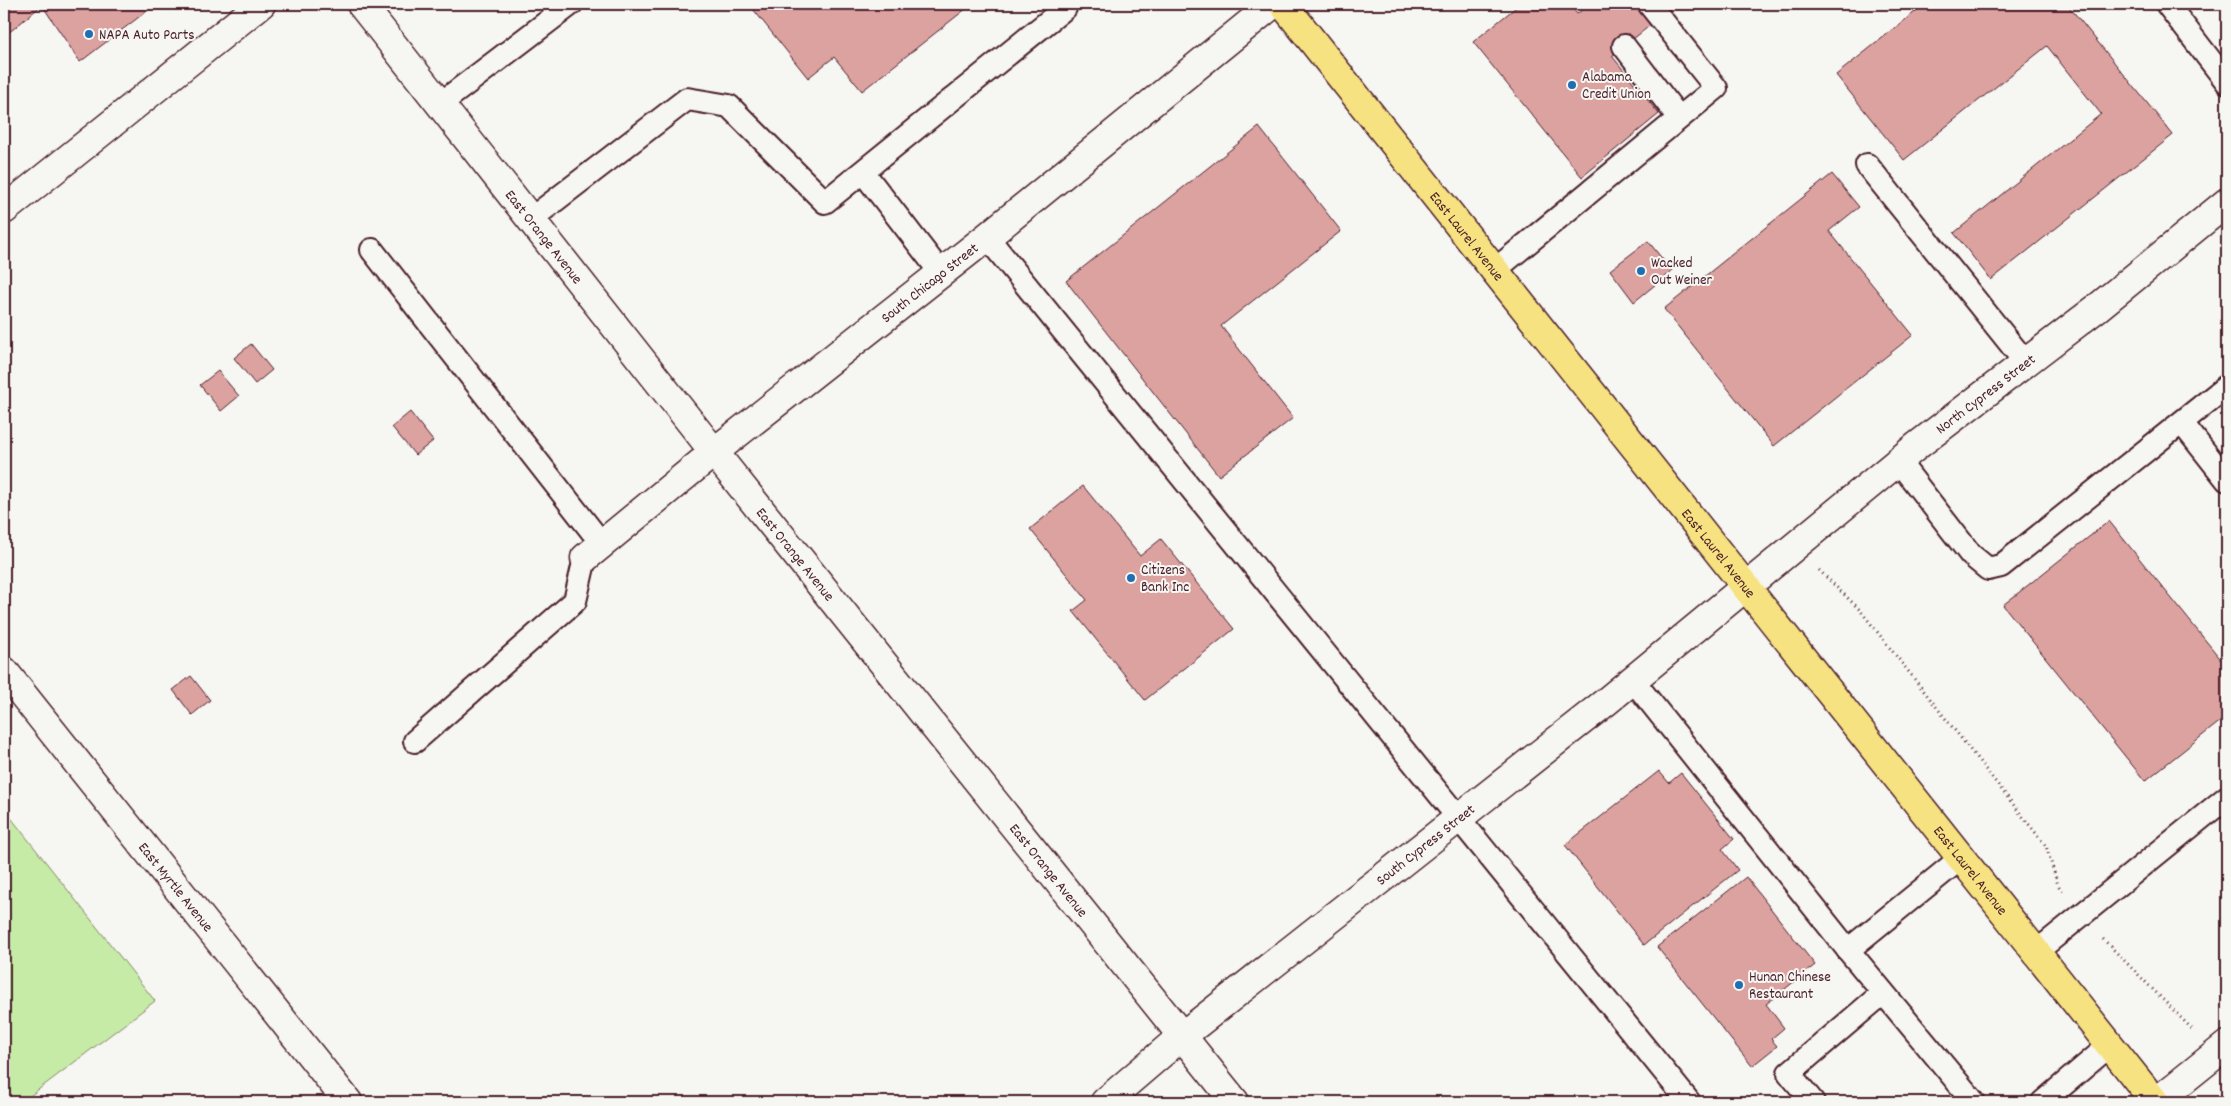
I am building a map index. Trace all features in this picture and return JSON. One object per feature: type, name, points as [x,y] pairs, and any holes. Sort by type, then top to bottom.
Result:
[{"type":"main road","name":"East Laurel Avenue","points":[[1283,4],[1496,269],[1746,588],[2156,1102]]},
{"type":"street","points":[[4,210],[261,4]]},
{"type":"street","name":"East Orange Avenue","points":[[361,4],[714,452],[1235,1102]]},
{"type":"street","name":"South Chicago Street","points":[[594,551],[714,452],[987,237],[1273,4]]},
{"type":"street","name":"North Cypress Street","points":[[1746,588],[1899,462],[2097,308],[2227,202]]},
{"type":"street","name":"South Cypress Street","points":[[1105,1102],[1182,1036],[1746,588]]},
{"type":"street","name":"East Myrtle Avenue","points":[[4,671],[348,1102]]},
{"type":"street","points":[[2156,1102],[2222,1049]]},
{"type":"lane","points":[[440,104],[571,4]]},
{"type":"lane","points":[[1496,269],[1716,88],[1649,4]]},
{"type":"lane","points":[[2167,4],[2227,82]]},
{"type":"lane","points":[[531,219],[687,99],[729,106],[825,202],[1065,8]]},
{"type":"lane","points":[[1624,46],[1679,118]]},
{"type":"lane","points":[[1866,165],[2026,364]]},
{"type":"lane","points":[[862,172],[941,273]]},
{"type":"lane","points":[[987,237],[1689,1102]]},
{"type":"lane","points":[[372,250],[594,551],[575,601],[416,741]]},
{"type":"lane","points":[[1899,462],[1972,555],[1988,569],[2002,566],[2227,386]]},
{"type":"lane","points":[[2182,422],[2227,480]]},
{"type":"lane","points":[[1632,679],[1848,950],[1974,1102]]},
{"type":"lane","points":[[2036,952],[2227,797]]},
{"type":"lane","points":[[1848,950],[1961,858]]},
{"type":"lane","points":[[1813,1102],[1789,1073],[1883,993]]},
{"type":"lane","points":[[2043,1102],[2110,1045]]},
{"type":"path","points":[[1796,547],[1860,610],[2046,846],[2058,885],[2081,915],[2222,1049]]},
{"type":"green space","points":[[4,809],[155,1001],[22,1102],[4,1102]]},
{"type":"building","name":"NAPA Auto Parts","points":[[4,4],[156,4],[80,62],[42,5],[6,35],[4,32]]},
{"type":"building","points":[[749,4],[972,4],[862,91],[834,57],[808,78]]},
{"type":"building","name":"Alabama Credit Union","points":[[1520,4],[1569,4],[1577,14],[1589,4],[1637,4],[1653,23],[1612,56],[1659,114],[1582,177],[1473,42]]},
{"type":"building","points":[[1925,4],[2067,4],[2173,135],[1991,280],[1954,233],[2101,114],[2047,46],[1904,160],[1836,75]]},
{"type":"building","points":[[1259,127],[1341,231],[1221,326],[1293,418],[1219,476],[1066,281]]},
{"type":"building","points":[[1832,174],[1859,207],[1829,231],[1913,335],[1774,446],[1664,309]]},
{"type":"building","name":"Wacked Out Weiner","points":[[1648,241],[1672,271],[1634,302],[1610,270]]},
{"type":"building","points":[[251,344],[272,370],[255,384],[234,358]]},
{"type":"building","points":[[218,371],[239,396],[221,411],[200,385]]},
{"type":"building","points":[[410,412],[433,441],[415,455],[392,427]]},
{"type":"building","name":"Citizens Bank Inc","points":[[1083,486],[1140,556],[1161,539],[1234,629],[1145,700],[1073,611],[1087,600],[1030,529]]},
{"type":"building","points":[[2109,521],[2227,667],[2227,716],[2145,781],[2003,605]]},
{"type":"building","points":[[191,676],[210,700],[192,715],[173,690]]},
{"type":"building","points":[[1659,771],[1669,783],[1681,773],[1734,839],[1722,849],[1738,870],[1644,945],[1565,845]]},
{"type":"building","name":"Hunan Chinese Restaurant","points":[[1746,877],[1815,965],[1766,1004],[1784,1028],[1771,1039],[1777,1046],[1752,1066],[1657,947]]},
{"type":"place","name":"NAPA Auto Parts","points":[[89,34]]},
{"type":"place","name":"Alabama Credit Union","points":[[1572,85]]},
{"type":"place","name":"Wacked Out Weiner","points":[[1641,271]]},
{"type":"place","name":"Citizens Bank Inc","points":[[1131,578]]},
{"type":"place","name":"Hunan Chinese Restaurant","points":[[1739,985]]}]
